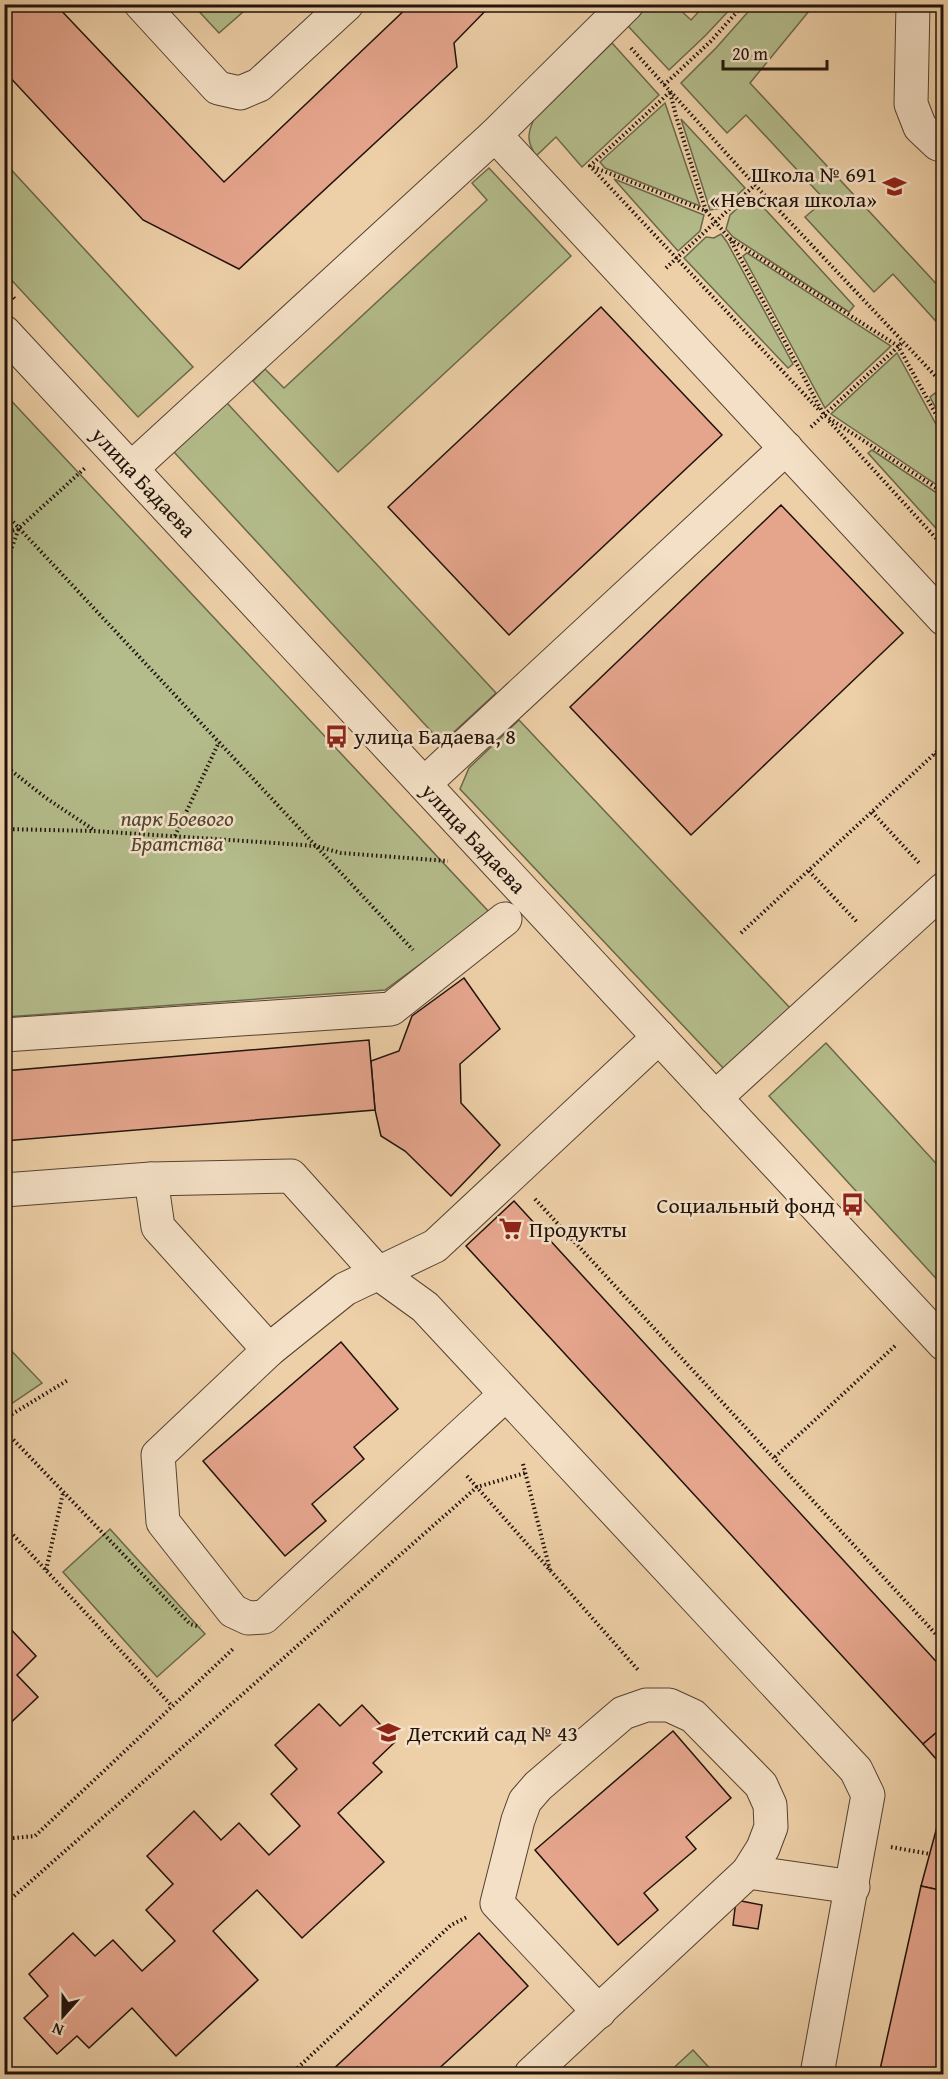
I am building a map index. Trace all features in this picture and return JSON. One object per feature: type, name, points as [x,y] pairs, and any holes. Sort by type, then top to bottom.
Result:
[{"type":"street","points":[[141,4],[218,87],[240,93],[259,85],[347,4]]},
{"type":"street","points":[[132,468],[495,135],[627,4]]},
{"type":"street","points":[[913,4],[911,104],[920,128],[938,144],[944,146]]},
{"type":"street","points":[[495,135],[944,619]]},
{"type":"street","name":"улица Бадаева","points":[[4,332],[944,1344]]},
{"type":"street","points":[[424,784],[786,448]]},
{"type":"street","points":[[715,1098],[943,890]]},
{"type":"street","points":[[4,1035],[391,1009],[505,918]]},
{"type":"street","points":[[505,1395],[264,1617],[248,1618],[233,1611],[163,1522],[158,1455],[269,1350],[345,1289],[435,1246],[659,1037]]},
{"type":"street","points":[[4,1190],[151,1179],[291,1176],[378,1273],[425,1307],[856,1770],[868,1795],[818,2074]]},
{"type":"street","points":[[151,1179],[158,1227],[269,1350]]},
{"type":"street","points":[[531,2074],[599,2012],[748,1872],[764,1848],[771,1827],[770,1805],[761,1785],[693,1716],[669,1705],[646,1705],[623,1713],[538,1786],[525,1802],[518,1820],[497,1903],[599,2012]]},
{"type":"street","points":[[748,1872],[852,1887]]},
{"type":"path","points":[[664,85],[711,41],[744,4]]},
{"type":"path","points":[[628,45],[755,185],[944,385]]},
{"type":"path","points":[[590,166],[670,92]]},
{"type":"path","points":[[670,92],[706,211],[730,239],[824,415],[944,493]]},
{"type":"path","points":[[590,166],[706,211]]},
{"type":"path","points":[[590,166],[824,415],[944,547]]},
{"type":"path","points":[[641,291],[755,185]]},
{"type":"path","points":[[730,239],[898,346],[944,429]]},
{"type":"path","points":[[786,448],[903,342]]},
{"type":"path","points":[[4,533],[20,528],[86,467]]},
{"type":"path","points":[[4,512],[436,975]]},
{"type":"path","points":[[4,578],[5,566],[20,528]]},
{"type":"path","points":[[175,836],[219,742]]},
{"type":"path","points":[[741,933],[944,745]]},
{"type":"path","points":[[935,753],[944,763]]},
{"type":"path","points":[[4,765],[94,831]]},
{"type":"path","points":[[872,812],[943,890]]},
{"type":"path","points":[[4,828],[94,831],[316,846],[341,854],[452,861]]},
{"type":"path","points":[[809,871],[880,946]]},
{"type":"path","points":[[512,1174],[944,1643]]},
{"type":"path","points":[[775,1458],[897,1343]]},
{"type":"path","points":[[4,1419],[68,1380]]},
{"type":"path","points":[[4,1430],[190,1624],[210,1631]]},
{"type":"path","points":[[445,1451],[669,1705]]},
{"type":"path","points":[[523,1462],[551,1571]]},
{"type":"path","points":[[4,1905],[477,1487],[525,1473]]},
{"type":"path","points":[[46,1570],[63,1492]]},
{"type":"path","points":[[4,1525],[172,1706]]},
{"type":"path","points":[[4,1839],[35,1836],[241,1641],[248,1618]]},
{"type":"path","points":[[291,2074],[451,1925],[497,1903]]},
{"type":"green space","points":[[755,4],[814,5],[750,83],[943,291],[943,329],[893,274],[874,292],[805,217],[825,200],[746,115],[727,133],[681,83]]},
{"type":"green space","points":[[193,5],[251,5],[219,33]]},
{"type":"green space","points":[[648,5],[675,5],[691,20],[705,5],[734,5],[669,70],[628,26]]},
{"type":"green space","points":[[612,43],[659,95],[582,167],[556,137],[536,156],[529,138],[534,119]]},
{"type":"green space","points":[[665,103],[700,206],[605,168],[600,162]]},
{"type":"green space","points":[[681,119],[745,188],[723,208],[710,210]]},
{"type":"green space","points":[[5,163],[193,367],[138,417],[5,273]]},
{"type":"green space","points":[[489,168],[571,256],[338,472],[253,381],[265,369],[284,388],[487,200],[472,183]]},
{"type":"green space","points":[[614,179],[704,215],[700,231],[678,251]]},
{"type":"green space","points":[[752,195],[854,306],[849,312],[733,237],[726,229],[730,215]]},
{"type":"green space","points":[[721,234],[793,364],[788,368],[684,258],[706,237],[714,238]]},
{"type":"green space","points":[[747,253],[891,346],[825,408],[743,256]]},
{"type":"green space","points":[[897,353],[943,437],[943,489],[831,414]]},
{"type":"green space","name":"парк Боевого Братства","points":[[4,393],[490,913],[385,990],[5,1017]]},
{"type":"green space","points":[[935,393],[943,402],[943,422],[930,397]]},
{"type":"green space","points":[[227,403],[496,693],[442,743],[174,452]]},
{"type":"green space","points":[[872,450],[943,497],[943,536],[868,453]]},
{"type":"green space","points":[[519,720],[791,1009],[725,1070],[460,789],[469,768]]},
{"type":"green space","points":[[826,1043],[943,1171],[943,1286],[769,1096]]},
{"type":"green space","points":[[5,1344],[42,1383],[4,1408]]},
{"type":"green space","points":[[110,1529],[205,1634],[157,1677],[63,1572]]},
{"type":"green space","points":[[693,2050],[713,2074],[667,2074]]},
{"type":"building","points":[[4,4],[55,4],[224,182],[411,4],[492,4],[454,43],[457,67],[239,269],[143,220],[4,71]]},
{"type":"building","points":[[601,307],[722,435],[509,635],[388,507]]},
{"type":"building","points":[[781,505],[903,633],[691,835],[570,707]]},
{"type":"building","points":[[464,978],[500,1029],[460,1064],[461,1103],[500,1145],[451,1196],[405,1151],[381,1136],[375,1110],[371,1061],[399,1051],[412,1016]]},
{"type":"building","points":[[369,1040],[375,1110],[4,1141],[4,1071]]},
{"type":"building","points":[[514,1201],[944,1670],[944,1726],[923,1744],[466,1246]]},
{"type":"building","points":[[341,1342],[398,1409],[354,1447],[364,1459],[312,1504],[326,1521],[285,1556],[203,1461]]},
{"type":"building","points":[[4,1622],[36,1656],[17,1675],[38,1697],[5,1728]]},
{"type":"building","points":[[319,1704],[340,1726],[362,1705],[396,1741],[373,1763],[382,1772],[338,1813],[384,1862],[302,1938],[257,1890],[213,1931],[258,1980],[176,2056],[132,2008],[89,2048],[77,2036],[57,2054],[24,2018],[48,1996],[29,1974],[73,1933],[95,1956],[113,1940],[142,1971],[175,1941],[146,1910],[173,1884],[147,1856],[194,1811],[221,1840],[239,1823],[269,1855],[300,1826],[271,1794],[297,1769],[275,1745]]},
{"type":"building","points":[[944,1726],[944,1768],[923,1744]]},
{"type":"building","points":[[673,1731],[731,1798],[686,1837],[696,1849],[644,1893],[658,1910],[618,1945],[535,1850]]},
{"type":"building","points":[[944,1801],[944,1891],[921,1886]]},
{"type":"building","points":[[921,1886],[944,1891],[944,2074],[879,2074]]},
{"type":"building","points":[[736,1900],[762,1905],[758,1929],[733,1925]]},
{"type":"building","points":[[479,1933],[528,1986],[433,2074],[328,2074]]},
{"type":"place","name":"Школа № 691 «Невская школа»","points":[[895,187]]},
{"type":"place","name":"улица Бадаева, 8","points":[[336,736]]},
{"type":"place","name":"Социальный фонд","points":[[853,1205]]},
{"type":"place","name":"Продукты","points":[[511,1229]]},
{"type":"place","name":"Детский сад № 43","points":[[389,1733]]}]
